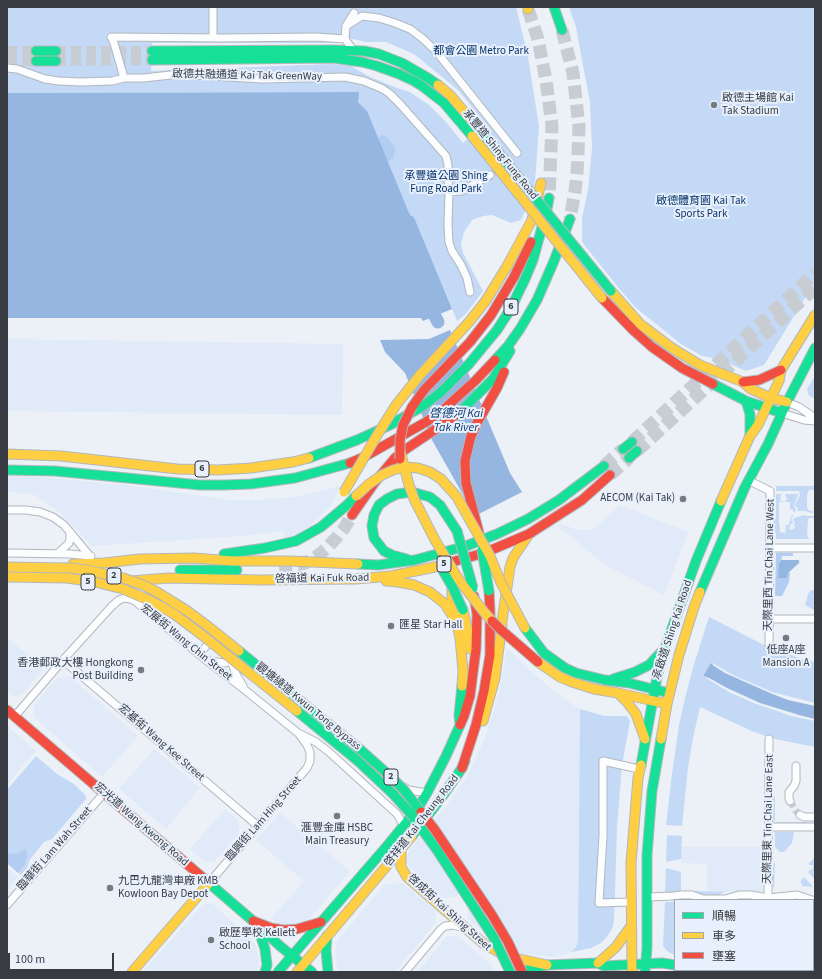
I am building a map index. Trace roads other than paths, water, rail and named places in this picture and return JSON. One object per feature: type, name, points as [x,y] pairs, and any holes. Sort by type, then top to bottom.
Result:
[{"type":"main road","points":[[554,7],[562,30]]},
{"type":"main road","name":"承豐道 Shing Fung Road","points":[[782,414],[746,401],[682,368],[652,347],[634,331],[602,298],[475,132],[450,95],[428,78],[379,54],[353,50],[152,55],[334,58],[377,66],[414,81],[444,103],[455,115],[475,132],[640,324],[672,348],[700,365],[742,382],[751,389],[771,398],[786,402]]},
{"type":"main road","points":[[36,51],[56,56],[36,61]]},
{"type":"main road","points":[[321,527],[341,497],[379,431],[396,405],[420,375],[469,322],[485,302],[506,268],[532,220],[541,183]]},
{"type":"main road","name":"6","points":[[7,454],[61,456],[176,469],[218,470],[251,468],[293,462],[311,457],[337,448],[390,425],[423,406],[441,392],[455,379],[497,330],[510,310],[525,279],[535,253],[549,198],[526,254],[514,278],[491,315],[470,342],[418,398],[408,414],[403,424],[397,454]]},
{"type":"main road","name":"6","points":[[7,470],[56,471],[200,485],[224,485],[251,484],[295,478],[345,465],[364,457],[426,422],[444,409],[488,368],[508,346],[520,330],[537,300],[547,279],[570,219]]},
{"type":"main road","name":"承啟道 Shing Kai Road","points":[[633,969],[631,863],[639,769],[654,689],[665,648],[696,561],[750,436],[758,425],[779,381],[781,370],[815,315]]},
{"type":"main road","points":[[462,768],[476,725],[490,655],[489,591],[482,544],[466,483],[466,461],[471,436],[495,383],[513,351],[520,330]]},
{"type":"main road","name":"承啟道 Shing Kai Road","points":[[645,968],[648,897],[647,855],[652,791],[669,692],[679,655],[694,606],[722,538],[748,480],[768,444],[786,402],[815,348]]},
{"type":"main road","points":[[742,382],[759,380],[781,370]]},
{"type":"main road","points":[[352,515],[374,482],[397,454],[445,423],[495,383]]},
{"type":"main road","points":[[746,401],[750,414],[750,436]]},
{"type":"main road","points":[[624,449],[632,442]]},
{"type":"main road","points":[[629,458],[637,451]]},
{"type":"main road","points":[[397,454],[402,487],[407,504],[453,588],[462,610],[469,637],[473,676]]},
{"type":"main road","points":[[397,454],[417,505],[435,540],[459,580],[484,612],[500,629],[538,662],[560,677],[594,689],[667,704]]},
{"type":"main road","name":"啓福道 Kai Fuk Road","points":[[7,564],[104,563],[140,559],[194,558],[232,561],[289,561],[378,565],[415,560],[466,546],[497,534],[559,500],[604,466]]},
{"type":"main road","points":[[321,527],[369,484],[382,475],[405,467],[418,468],[430,472],[441,479],[457,498],[490,556],[501,583],[525,628],[544,653],[560,665],[576,673],[669,692]]},
{"type":"main road","name":"啓福道 Kai Fuk Road","points":[[7,582],[122,582],[168,578],[260,580],[356,579],[391,576],[435,567],[484,553],[528,534],[582,500],[610,475]]},
{"type":"main road","points":[[415,560],[388,553],[380,548],[373,532],[372,520],[376,510],[383,502],[397,494],[407,492],[424,495],[436,501],[446,513],[458,531],[473,588],[477,614],[476,649],[470,696],[460,725]]},
{"type":"main road","name":"5","points":[[194,558],[280,545],[296,541],[321,527]]},
{"type":"main road","points":[[502,621],[513,558],[528,534]]},
{"type":"main road","name":"觀塘繞道 Kwun Tong Bypass","points":[[7,567],[68,568],[87,570],[123,578],[143,585],[163,595],[209,627],[362,751],[405,791],[435,830],[492,915],[508,942],[520,972]]},
{"type":"main road","points":[[122,582],[168,571],[256,570],[279,568]]},
{"type":"main road","name":"啓祥道 Kai Cheung Road","points":[[278,972],[418,808],[446,756],[460,725],[459,715],[462,690],[461,648],[451,595],[452,587],[458,576],[465,572],[478,570],[495,582],[500,595],[502,621],[495,678],[480,728],[462,768],[439,801],[402,849],[300,969]]},
{"type":"main road","name":"觀塘繞道 Kwun Tong Bypass","points":[[7,577],[72,579],[95,582],[123,589],[151,601],[183,620],[358,761],[393,794],[411,814],[441,856],[494,938],[510,972]]},
{"type":"main road","points":[[356,579],[398,582],[419,586],[440,599],[450,611],[456,622]]},
{"type":"main road","points":[[605,680],[618,678],[642,669],[649,665],[665,648]]},
{"type":"main road","points":[[618,693],[636,714],[645,739]]},
{"type":"main road","name":"宏光道 Wang Kwong Road","points":[[7,710],[254,921],[292,956],[300,969],[312,972]]},
{"type":"main road","name":"啓成街 Kai Shing Street","points":[[402,849],[401,866],[407,877],[484,944]]},
{"type":"main road","name":"臨興街 Lam Hing Street","points":[[132,972],[209,883]]},
{"type":"main road","points":[[254,921],[271,928],[284,930],[297,930],[321,922]]},
{"type":"main road","points":[[254,921],[265,949],[267,965],[265,972]]},
{"type":"main road","points":[[598,963],[616,948],[631,926]]},
{"type":"main road","points":[[327,936],[326,960],[328,972]]},
{"type":"main road","points":[[484,944],[506,956],[547,965]]},
{"type":"main road","points":[[520,972],[547,965],[598,963],[604,966],[633,969],[662,964],[674,965]]},
{"type":"main road","points":[[683,971],[740,972]]},
{"type":"street","points":[[213,7],[213,38]]},
{"type":"street","points":[[353,50],[345,39],[346,26],[354,13]]},
{"type":"street","points":[[346,26],[362,16],[379,18],[410,29],[436,50],[517,153]]},
{"type":"street","points":[[124,78],[114,42],[111,37],[316,37],[345,39]]},
{"type":"street","name":"啟德共融通道 Kai Tak GreenWay","points":[[7,68],[17,69],[45,79],[59,81],[112,81],[124,78],[144,78],[179,74],[262,79],[345,77],[364,81],[382,89],[390,94],[446,156],[448,165],[449,192],[449,242],[452,251],[467,278],[470,292]]},
{"type":"street","points":[[449,192],[462,191],[490,176]]},
{"type":"street","points":[[786,402],[799,407],[815,420]]},
{"type":"street","points":[[782,414],[804,420],[815,420]]},
{"type":"street","name":"天際里西 Tin Chai Lane West","points":[[748,480],[770,491],[769,645]]},
{"type":"street","points":[[7,510],[40,512],[53,517],[64,525],[89,555],[104,563]]},
{"type":"street","points":[[57,554],[69,543],[70,532]]},
{"type":"street","points":[[770,548],[815,548]]},
{"type":"street","points":[[7,553],[89,555]]},
{"type":"street","name":"宏展街 Wang Chin Street","points":[[15,716],[108,609],[119,600],[125,598],[135,601],[144,608],[298,733]]},
{"type":"street","points":[[144,608],[166,607],[177,612],[208,636],[210,642],[199,654]]},
{"type":"street","points":[[769,619],[815,619]]},
{"type":"street","points":[[208,661],[225,663],[231,661],[241,650],[261,668],[376,760],[402,786],[409,790],[427,793]]},
{"type":"street","name":"宏基街 Wang Kee Street","points":[[63,660],[258,826]]},
{"type":"street","points":[[231,661],[245,690]]},
{"type":"street","points":[[245,690],[245,679],[261,668]]},
{"type":"street","points":[[298,733],[320,745],[364,783],[397,814],[404,826]]},
{"type":"street","name":"臨興街 Lam Hing Street","points":[[209,883],[305,771],[311,757],[309,748],[298,733]]},
{"type":"street","name":"天際里東 Tin Chai Lane East","points":[[768,899],[769,739]]},
{"type":"street","points":[[364,783],[372,785],[376,782],[376,760]]},
{"type":"street","points":[[631,902],[599,903],[603,836],[604,761],[639,769]]},
{"type":"street","points":[[790,801],[789,792],[796,781],[796,766]]},
{"type":"street","name":"臨華街 Lam Wah Street","points":[[7,905],[104,792]]},
{"type":"street","points":[[800,815],[804,817],[815,817]]},
{"type":"street","points":[[769,827],[815,827]]},
{"type":"street","points":[[648,897],[692,895],[703,899],[725,899],[739,895],[751,895],[768,899],[797,895],[810,899]]},
{"type":"street","points":[[405,972],[445,926],[453,925],[464,928]]},
{"type":"street","name":"啓成街 Kai Shing Street","points":[[484,944],[510,972]]},
{"type":"water","points":[[359,92],[358,102],[367,111],[410,215],[414,217],[452,309],[423,321],[421,318],[7,318],[7,93]]},
{"type":"water","name":"啓德河 Kai Tak River","points":[[450,330],[510,473],[522,492],[475,516],[432,440],[405,373],[385,352],[380,340],[429,339]]},
{"type":"water","points":[[781,560],[799,560],[799,563],[788,573],[787,578],[778,578],[779,562],[781,562]]},
{"type":"water","points":[[711,663],[725,673],[770,693],[788,700],[815,706],[815,719],[760,703],[703,676]]},
{"type":"waterway","name":"啓德河 Kai Tak River","points":[[435,316],[438,322]]},
{"type":"tunnel","points":[[528,9],[538,39],[546,80],[552,126],[549,198]]},
{"type":"tunnel","points":[[562,30],[573,73],[579,126],[577,174],[570,219]]},
{"type":"tunnel","points":[[7,51],[36,51]]},
{"type":"tunnel","points":[[56,51],[152,51]]},
{"type":"tunnel","points":[[56,61],[152,60]]},
{"type":"tunnel","points":[[7,61],[36,61]]},
{"type":"tunnel","points":[[490,175],[496,172],[517,153]]},
{"type":"tunnel","points":[[632,442],[815,273]]},
{"type":"tunnel","points":[[637,451],[815,288]]},
{"type":"tunnel","points":[[604,466],[623,449]]},
{"type":"tunnel","points":[[610,475],[629,458]]},
{"type":"tunnel","points":[[279,568],[305,563],[316,557],[337,537],[352,515]]},
{"type":"tunnel","points":[[790,801],[800,815]]},
{"type":"place","name":"啟德主場館 Kai Tak Stadium","points":[[714,105]]},
{"type":"place","name":"AECOM (Kai Tak)","points":[[683,499]]},
{"type":"place","name":"匯星 Star Hall","points":[[391,626]]},
{"type":"place","name":"低座A座 Mansion A","points":[[786,638]]},
{"type":"place","name":"香港郵政大樓 Hongkong Post Building","points":[[141,670]]},
{"type":"place","name":"滙豐金庫 HSBC Main Treasury","points":[[337,816]]},
{"type":"place","name":"九巴九龍灣車廠 KMB Kowloon Bay Depot","points":[[110,888]]},
{"type":"place","name":"啟歷學校 Kellett School","points":[[211,940]]},
{"type":"park label","name":"都會公園 Metro Park","points":[[481,52]]},
{"type":"park label","name":"承豐道公園 Shing Fung Road Park","points":[[446,183]]},
{"type":"park label","name":"啟德體育園 Kai Tak Sports Park","points":[[701,208]]}]
